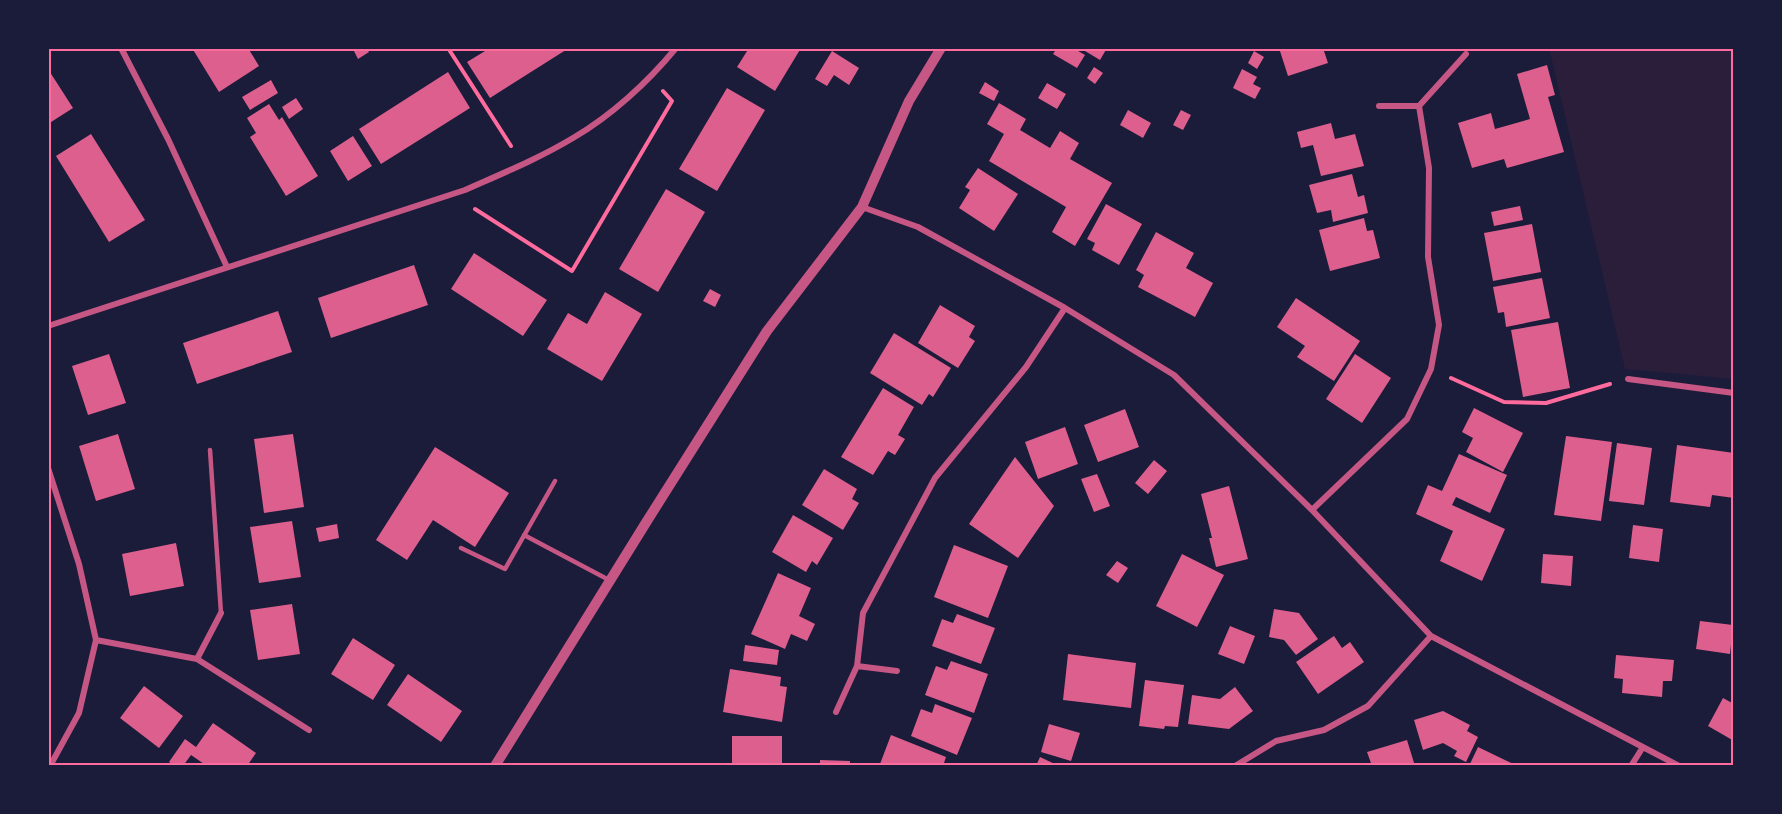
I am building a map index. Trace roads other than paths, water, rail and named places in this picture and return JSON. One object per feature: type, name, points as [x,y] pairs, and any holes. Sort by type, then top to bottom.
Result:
[{"type":"street","points":[[120,48],[168,139],[227,267]]},
{"type":"street","points":[[48,326],[465,190],[574,138],[652,76],[676,48]]},
{"type":"street","points":[[495,766],[609,580],[767,332],[862,207],[909,101],[941,48]]},
{"type":"street","points":[[1379,106],[1419,106],[1466,54]]},
{"type":"street","points":[[1312,510],[1407,418],[1431,369],[1439,325],[1428,257],[1429,168],[1419,106]]},
{"type":"street","points":[[862,207],[918,227],[1065,308],[1174,375],[1312,510],[1431,636],[1679,766]]},
{"type":"street","points":[[836,712],[857,666],[863,613],[935,478],[1026,367],[1065,308]]},
{"type":"street","points":[[1628,379],[1734,393]]},
{"type":"street","points":[[48,468],[79,564],[96,640],[78,713],[50,766]]},
{"type":"street","points":[[197,659],[221,613]]},
{"type":"street","points":[[1235,766],[1276,741],[1324,730],[1368,706],[1431,636]]},
{"type":"street","points":[[96,640],[197,659],[309,730]]},
{"type":"street","points":[[857,666],[897,671]]},
{"type":"street","points":[[1631,766],[1643,747]]},
{"type":"lane","points":[[210,450],[221,613]]},
{"type":"lane","points":[[461,548],[505,569],[555,481]]},
{"type":"lane","points":[[524,535],[609,580]]}]
